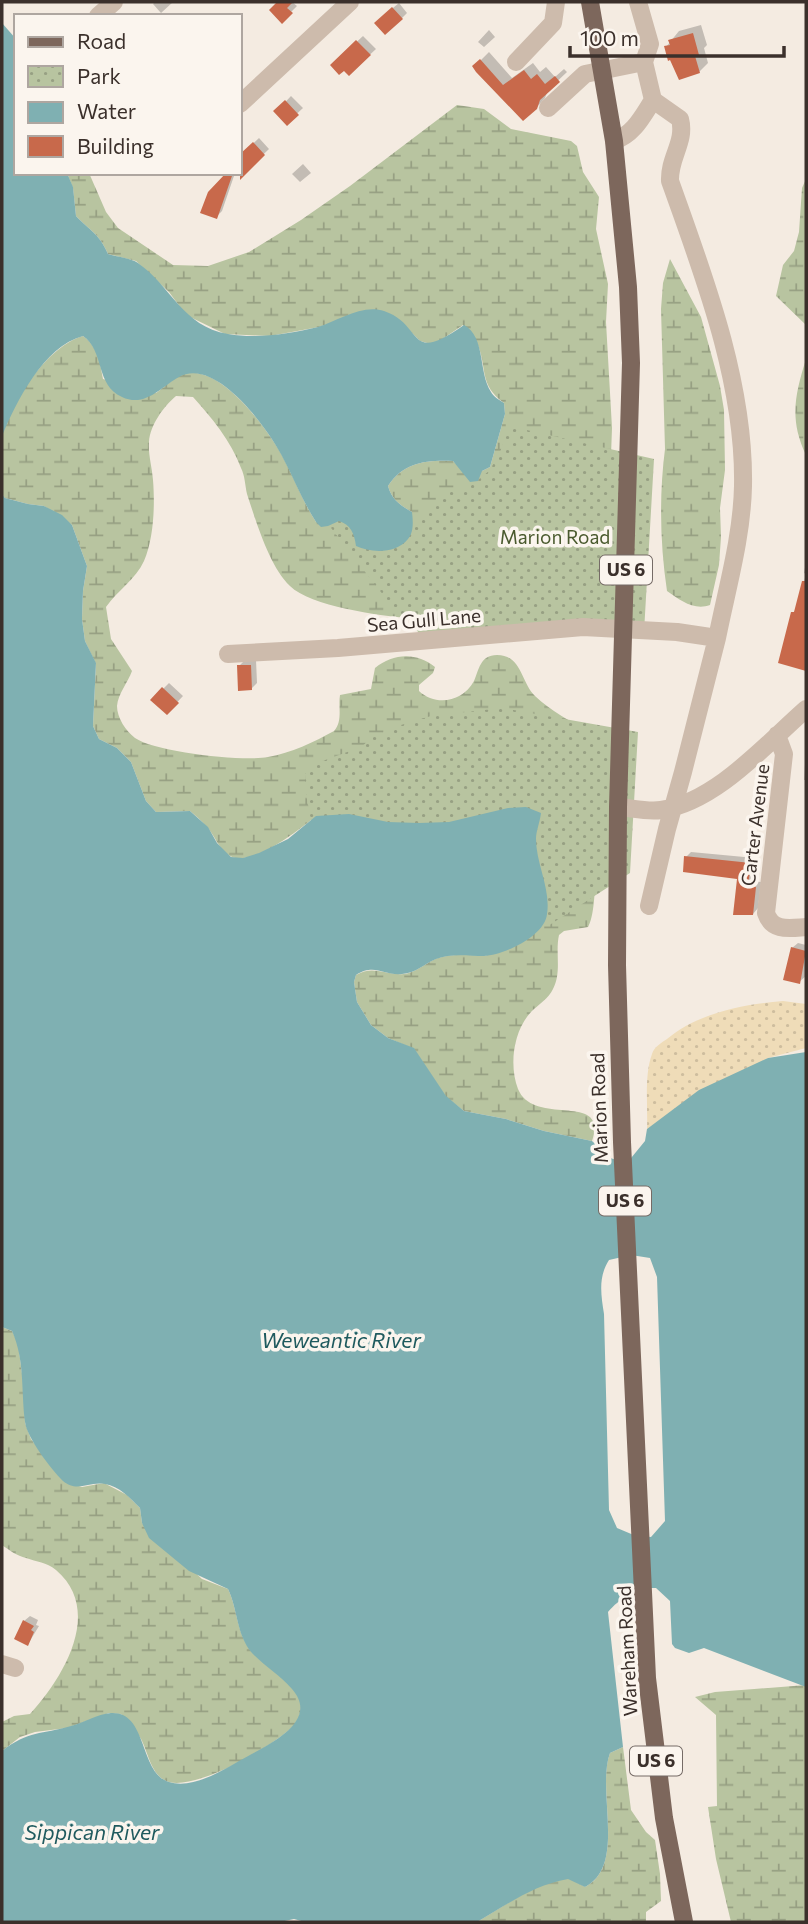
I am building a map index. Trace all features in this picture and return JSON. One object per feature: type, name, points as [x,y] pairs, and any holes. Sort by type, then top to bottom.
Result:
[{"type":"main road","name":"Marion Road","points":[[590,2],[614,141],[628,287],[631,363],[618,807],[617,965],[632,1375]]},
{"type":"main road","name":"Wareham Road","points":[[632,1375],[652,1736],[684,1922]]},
{"type":"street","points":[[100,14],[114,2]]},
{"type":"street","points":[[242,102],[350,2]]},
{"type":"street","points":[[516,62],[553,23],[556,2]]},
{"type":"street","points":[[638,2],[650,44],[644,62],[653,100],[680,119],[683,130],[681,143],[669,167],[670,181],[714,315],[737,402],[743,486],[737,540],[717,638],[649,906]]},
{"type":"street","points":[[548,108],[585,74],[644,62]]},
{"type":"street","points":[[614,141],[625,137],[637,125],[653,100]]},
{"type":"street","name":"Sea Gull Lane","points":[[228,654],[338,648],[583,626],[717,638]]},
{"type":"street","points":[[618,807],[648,810],[673,807],[708,792],[806,709]]},
{"type":"street","name":"Carter Avenue","points":[[777,735],[784,754],[766,913],[777,927],[806,927]]},
{"type":"green space","points":[[457,105],[484,109],[511,129],[571,141],[577,146],[583,172],[599,197],[596,229],[608,284],[606,322],[612,428],[603,559],[426,643],[408,618],[329,604],[300,593],[290,586],[282,577],[264,543],[242,471],[226,439],[193,397],[176,396],[158,416],[150,436],[154,510],[147,552],[136,574],[106,607],[111,639],[132,671],[119,697],[117,711],[128,732],[135,738],[161,748],[200,755],[268,757],[302,747],[334,731],[339,718],[340,695],[371,689],[375,668],[389,659],[413,657],[435,667],[433,673],[419,685],[419,691],[425,696],[440,700],[456,698],[463,694],[487,658],[497,655],[512,660],[535,696],[589,733],[595,864],[595,891],[588,927],[564,931],[559,935],[556,983],[520,1029],[514,1049],[515,1080],[526,1100],[539,1106],[580,1112],[590,1117],[594,1126],[592,1141],[464,1111],[446,1097],[414,1049],[388,1038],[371,1025],[357,1002],[354,982],[356,975],[361,972],[372,970],[404,974],[444,956],[487,956],[316,816],[263,852],[239,858],[226,853],[201,820],[190,811],[156,812],[146,801],[131,762],[117,748],[99,739],[93,726],[96,664],[85,641],[82,619],[87,566],[72,525],[44,506],[5,498],[2,494],[2,434],[14,406],[45,362],[70,341],[83,336],[95,350],[103,379],[156,393],[184,374],[202,374],[216,380],[230,391],[257,418],[277,447],[316,522],[412,512],[397,502],[388,486],[401,472],[416,464],[453,461],[462,470],[482,471],[490,467],[505,414],[504,403],[490,389],[477,343],[463,325],[431,344],[420,341],[400,321],[366,311],[319,327],[270,336],[225,334],[186,315],[169,292],[136,261],[108,254],[98,237],[76,216],[73,188],[68,175],[90,175],[106,212],[118,228],[173,265],[208,266],[249,252],[350,186]]},
{"type":"green space","points":[[806,179],[806,325],[776,296],[783,265],[794,251],[799,232],[802,188]]},
{"type":"green space","points":[[670,259],[701,317],[724,410],[725,470],[720,508],[719,565],[710,605],[698,607],[687,604],[667,591],[663,556],[661,502],[665,449],[661,309],[663,283]]},
{"type":"green space","points":[[806,359],[806,455],[797,430],[796,407]]},
{"type":"green space","name":"Marion Road","points":[[509,426],[654,459],[644,632],[446,631],[419,624],[398,614],[300,488],[406,535],[448,490],[468,488],[489,471],[499,455]]},
{"type":"green space","points":[[502,708],[638,732],[630,873],[548,926],[549,918],[530,858],[314,836],[305,774],[317,763],[361,747],[373,737],[401,725],[431,716]]},
{"type":"green space","points":[[2,1327],[12,1331],[18,1343],[25,1423],[31,1439],[64,1481],[82,1487],[104,1483],[127,1495],[140,1508],[142,1523],[202,1579],[228,1589],[247,1646],[295,1692],[301,1707],[298,1720],[265,1748],[209,1776],[176,1783],[164,1780],[155,1772],[141,1739],[121,1714],[109,1713],[67,1728],[20,1737],[2,1751],[2,1722],[14,1716],[30,1714],[43,1699],[65,1663],[78,1624],[77,1605],[70,1586],[56,1570],[19,1556],[2,1545]]},
{"type":"green space","points":[[806,1685],[806,1922],[731,1922],[716,1859],[708,1807],[717,1806],[716,1715],[695,1697],[715,1692]]},
{"type":"green space","points":[[623,1747],[631,1810],[655,1840],[660,1874],[661,1901],[646,1912],[646,1922],[477,1922],[523,1894],[549,1882],[569,1879],[585,1887],[598,1876],[605,1862],[608,1845],[607,1768],[610,1753]]},
{"type":"sand","points":[[783,1001],[806,1004],[806,1048],[768,1058],[647,1129],[648,1072],[652,1054],[658,1045],[679,1030],[707,1016],[737,1007]]},
{"type":"water","points":[[2,23],[14,37],[14,175],[68,175],[73,187],[76,216],[98,237],[108,254],[138,263],[199,323],[228,334],[250,336],[296,332],[318,327],[359,311],[376,309],[397,317],[424,342],[446,337],[464,325],[476,338],[487,384],[493,395],[504,403],[505,414],[490,467],[482,471],[478,481],[470,482],[453,461],[416,464],[394,478],[388,486],[397,502],[412,512],[413,526],[410,536],[403,544],[390,550],[376,551],[356,546],[351,530],[339,521],[321,527],[316,522],[267,432],[225,386],[209,377],[194,373],[179,377],[145,398],[130,400],[113,392],[95,350],[83,336],[56,351],[44,363],[23,392],[2,436]]},
{"type":"water","name":"Weweantic River","points":[[2,494],[5,498],[44,506],[62,515],[72,525],[87,566],[82,619],[85,641],[96,663],[93,726],[99,739],[117,748],[131,762],[146,801],[156,812],[190,811],[208,827],[217,843],[231,857],[243,858],[259,853],[288,839],[316,816],[349,814],[388,822],[419,823],[449,822],[508,808],[526,807],[541,813],[536,839],[548,905],[545,922],[539,930],[522,943],[492,955],[442,957],[407,973],[369,970],[356,975],[354,982],[357,1002],[371,1025],[388,1038],[414,1048],[446,1096],[464,1111],[592,1141],[610,1158],[627,1163],[645,1141],[647,1129],[699,1090],[768,1058],[806,1052],[806,1687],[704,1648],[689,1653],[675,1648],[672,1644],[670,1601],[656,1588],[642,1589],[623,1598],[608,1612],[623,1747],[610,1753],[607,1769],[608,1845],[605,1862],[598,1876],[585,1887],[568,1879],[555,1882],[521,1896],[477,1922],[305,1922],[294,1919],[280,1922],[2,1922],[2,1751],[11,1744],[28,1736],[76,1725],[101,1715],[123,1715],[138,1732],[152,1767],[159,1776],[178,1784],[215,1774],[274,1741],[295,1723],[300,1713],[299,1701],[292,1689],[247,1646],[228,1589],[189,1571],[149,1538],[142,1523],[140,1508],[120,1490],[105,1484],[73,1486],[63,1481],[46,1461],[30,1436],[25,1422],[21,1364],[16,1342],[12,1331],[2,1327]],"holes":[[[631,1255],[650,1258],[657,1277],[665,1521],[651,1537],[636,1536],[617,1528],[609,1510],[601,1286],[609,1260]]]},
{"type":"building","points":[[277,2],[293,2],[287,8],[293,13],[282,24],[269,10]]},
{"type":"building","points":[[392,7],[403,19],[385,35],[374,23]]},
{"type":"building","points":[[693,33],[699,55],[695,56],[700,73],[679,80],[670,60],[668,61],[664,46],[670,45],[668,40]]},
{"type":"building","points":[[356,40],[371,55],[349,76],[344,71],[339,75],[330,65]]},
{"type":"building","points":[[480,59],[503,85],[524,70],[531,79],[537,74],[545,84],[555,76],[560,82],[540,100],[537,109],[523,121],[476,72],[472,66]]},
{"type":"building","points":[[285,100],[299,115],[287,126],[273,111]]},
{"type":"building","points":[[253,142],[265,155],[240,180],[242,175],[242,152]]},
{"type":"building","points":[[224,175],[232,175],[217,219],[200,213],[208,192]]},
{"type":"building","points":[[802,581],[806,581],[806,671],[778,663]]},
{"type":"building","points":[[237,665],[251,665],[252,690],[238,691]]},
{"type":"building","points":[[162,687],[179,703],[167,715],[150,700]]},
{"type":"building","points":[[684,856],[751,863],[748,886],[756,887],[753,915],[733,915],[737,879],[683,872]]},
{"type":"building","points":[[791,947],[806,951],[800,984],[783,980]]},
{"type":"building","points":[[23,1620],[34,1626],[28,1646],[14,1639]]},
{"type":"water label","name":"Sippican River","points":[[92,1833]]}]
